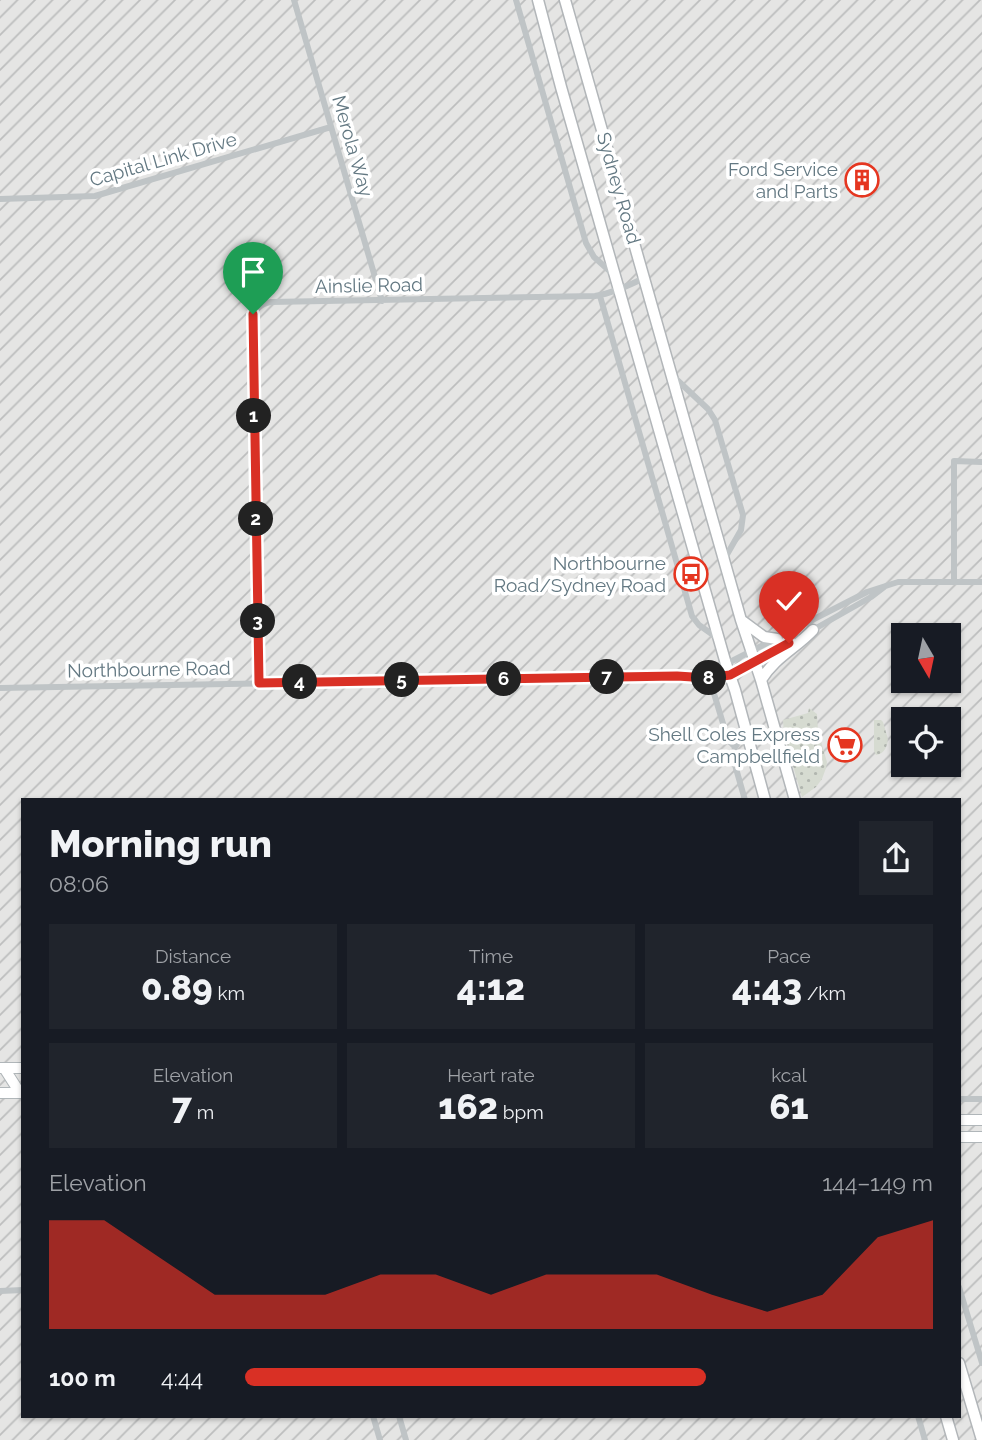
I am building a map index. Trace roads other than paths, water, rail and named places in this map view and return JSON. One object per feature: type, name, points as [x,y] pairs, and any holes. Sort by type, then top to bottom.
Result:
[{"type":"highway","name":"Sydney Road","points":[[538,0],[764,798]]},
{"type":"highway","name":"Sydney Road","points":[[565,0],[741,620],[794,798]]},
{"type":"highway","points":[[741,620],[764,637],[777,639]]},
{"type":"highway","points":[[761,680],[774,662],[813,630]]},
{"type":"highway","points":[[961,1370],[982,1440]]},
{"type":"highway","points":[[947,1418],[953,1440]]},
{"type":"main road","points":[[2,1068],[21,1068]]},
{"type":"main road","points":[[2,1068],[21,1093]]},
{"type":"main road","points":[[0,1093],[21,1093]]},
{"type":"main road","points":[[961,1120],[982,1120]]},
{"type":"main road","points":[[961,1138],[982,1137]]},
{"type":"street","name":"Merola Way","points":[[294,0],[382,300]]},
{"type":"street","name":"Sydney Road","points":[[516,0],[586,243],[594,257],[615,275]]},
{"type":"street","name":"Capital Link Drive","points":[[0,199],[95,197],[331,127]]},
{"type":"street","name":"Ainslie Road","points":[[259,683],[253,314],[262,305],[271,302],[600,296],[645,278]]},
{"type":"street","points":[[600,296],[692,616],[720,641]]},
{"type":"street","points":[[673,376],[712,413],[740,503],[742,525],[724,559]]},
{"type":"street","points":[[954,582],[954,461],[982,461]]},
{"type":"street","points":[[728,669],[752,657],[777,639],[865,593],[898,582],[982,582]]},
{"type":"street","points":[[728,669],[813,630],[872,597],[884,587]]},
{"type":"street","name":"Northbourne Road","points":[[677,676],[728,669]]},
{"type":"street","name":"Northbourne Road","points":[[0,688],[677,676],[702,678],[719,677],[728,669]]},
{"type":"street","points":[[702,678],[712,687],[728,740],[735,747]]},
{"type":"street","points":[[744,798],[733,758],[735,747],[746,731]]},
{"type":"street","points":[[961,1099],[982,1099]]},
{"type":"street","points":[[0,1291],[21,1290]]},
{"type":"street","points":[[961,1294],[982,1363]]},
{"type":"street","points":[[374,1418],[380,1440]]},
{"type":"street","points":[[400,1418],[406,1440]]},
{"type":"street","points":[[919,1418],[925,1440]]},
{"type":"place","name":"Ford Service and Parts","points":[[862,180]]},
{"type":"place","name":"Northbourne Road/Sydney Road","points":[[691,574]]},
{"type":"place","name":"Shell Coles Express Campbellfield","points":[[845,745]]}]
